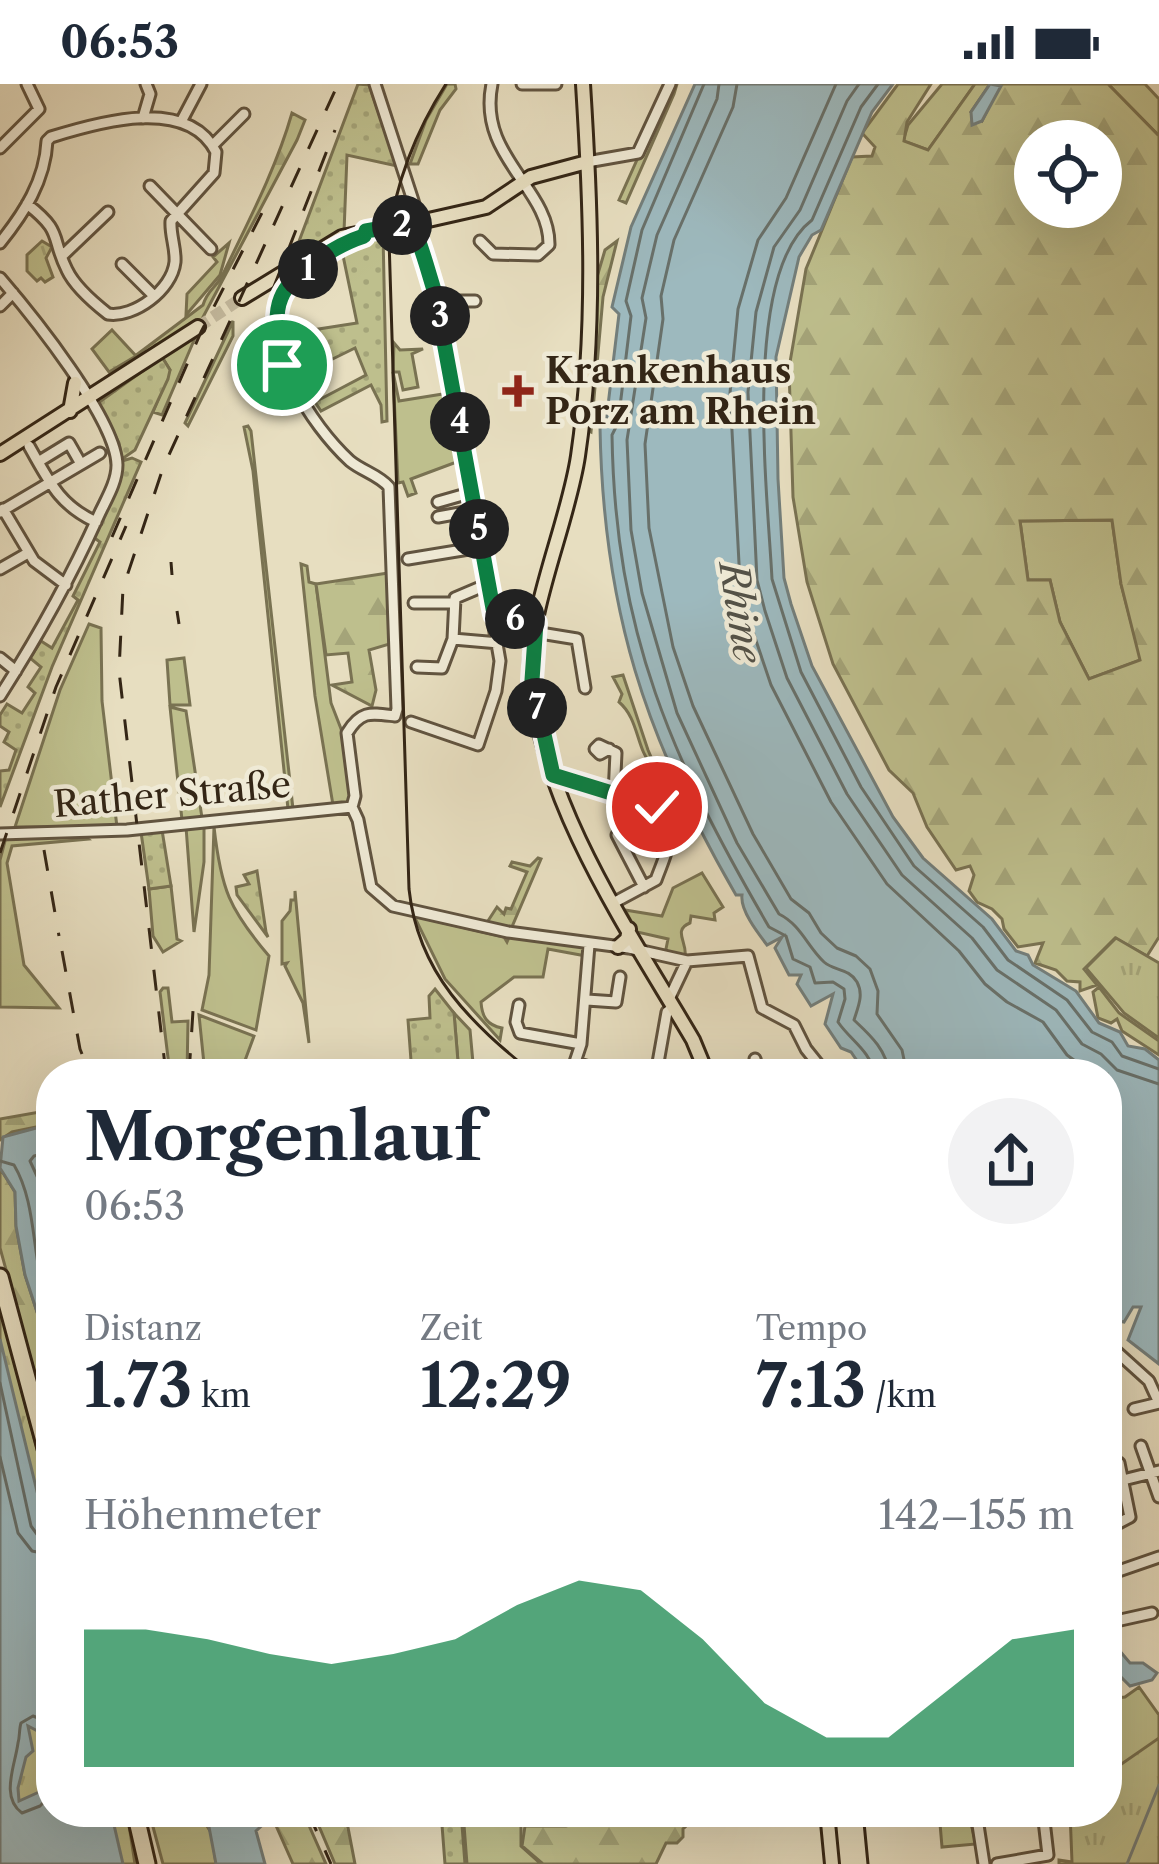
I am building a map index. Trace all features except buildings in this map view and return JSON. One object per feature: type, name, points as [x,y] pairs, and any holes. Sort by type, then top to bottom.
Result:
[{"type":"highway","points":[[0,1258],[36,1389]]},
{"type":"highway","points":[[0,1277],[36,1411]]},
{"type":"highway","points":[[142,1827],[150,1864]]},
{"type":"main road","points":[[581,86],[592,276],[584,402],[567,512],[535,627],[532,680],[562,808],[699,1059]]},
{"type":"main road","points":[[242,298],[331,242],[491,205],[542,172],[587,163]]},
{"type":"main road","points":[[0,454],[198,327]]},
{"type":"main road","points":[[69,412],[76,381],[105,390]]},
{"type":"main road","points":[[618,947],[629,929]]},
{"type":"main road","points":[[832,1827],[836,1864]]},
{"type":"street","points":[[0,148],[39,109],[27,84]]},
{"type":"street","points":[[143,118],[150,94],[146,84]]},
{"type":"street","points":[[182,121],[201,84]]},
{"type":"street","points":[[375,84],[436,301],[499,643],[499,680],[478,746],[411,722]]},
{"type":"street","points":[[480,242],[495,254],[538,255],[548,247],[548,221],[520,182],[489,119],[492,84]]},
{"type":"street","points":[[522,84],[556,84]]},
{"type":"street","points":[[587,163],[638,153],[670,84]]},
{"type":"street","points":[[212,145],[244,114]]},
{"type":"street","points":[[0,243],[43,172],[47,141],[59,135],[143,118],[182,121],[199,130],[216,152],[214,172],[175,212],[170,229],[174,267],[153,295],[131,313],[108,314],[70,275],[54,230],[27,204]]},
{"type":"street","points":[[150,186],[212,249]]},
{"type":"street","points":[[62,256],[108,212]]},
{"type":"street","points":[[371,230],[329,251],[283,293],[279,303],[279,350],[286,374],[338,448],[389,487],[395,716],[369,712],[347,733],[355,796],[350,807],[358,820],[368,880],[388,904],[508,932],[687,961],[750,958],[762,1008],[794,1025],[814,1059]]},
{"type":"street","points":[[122,264],[153,295]]},
{"type":"street","points":[[0,278],[76,381],[114,448],[117,469],[65,585],[0,696]]},
{"type":"street","points":[[0,304],[12,292]]},
{"type":"street","points":[[436,301],[476,301]]},
{"type":"street","points":[[0,304],[23,305]]},
{"type":"street","points":[[38,462],[69,443],[81,464]]},
{"type":"street","points":[[29,446],[67,506],[96,522]]},
{"type":"street","points":[[65,585],[28,553],[1,509],[100,453]]},
{"type":"street","points":[[438,502],[473,492]]},
{"type":"street","points":[[438,518],[476,510]]},
{"type":"street","points":[[408,559],[482,547]]},
{"type":"street","points":[[0,569],[28,553]]},
{"type":"street","points":[[417,667],[442,668],[453,639],[452,603],[460,593],[488,584]]},
{"type":"street","points":[[414,603],[452,603]]},
{"type":"street","points":[[494,614],[577,639],[585,688]]},
{"type":"street","points":[[453,639],[499,643]]},
{"type":"street","points":[[0,658],[16,671]]},
{"type":"street","points":[[609,749],[616,752],[614,795]]},
{"type":"street","points":[[553,775],[663,810],[670,821],[656,880],[615,902]]},
{"type":"street","name":"Rather Straße","points":[[0,834],[128,830],[350,807]]},
{"type":"street","points":[[616,835],[644,887]]},
{"type":"street","points":[[577,1059],[587,1000],[589,944]]},
{"type":"street","points":[[659,1059],[667,1012],[687,961]]},
{"type":"street","points":[[587,1000],[616,1005],[620,977]]},
{"type":"street","points":[[519,1005],[520,1034],[581,1044]]},
{"type":"street","points":[[1122,1357],[1149,1381],[1159,1403],[1134,1409]]},
{"type":"street","points":[[1141,1446],[1159,1497]]},
{"type":"street","points":[[1122,1521],[1130,1517],[1122,1480],[1154,1473]]},
{"type":"street","points":[[1122,1570],[1159,1557]]},
{"type":"street","points":[[1122,1620],[1152,1613]]},
{"type":"street","points":[[978,1827],[984,1864]]},
{"type":"street","points":[[997,1864],[1030,1862],[1048,1855],[1045,1827]]},
{"type":"green space","points":[[358,84],[369,85],[397,166],[347,155],[344,232],[292,260]]},
{"type":"green space","points":[[447,84],[455,84],[456,89],[440,110],[418,164],[410,164],[426,120]]},
{"type":"green space","points":[[671,84],[677,84],[674,94],[626,203],[619,200]]},
{"type":"green space","points":[[898,84],[931,84],[907,122],[904,141],[928,150],[975,84],[990,84],[971,112],[982,121],[1000,84],[1108,84],[1159,136],[1159,937],[1147,956],[1115,938],[1084,969],[1097,985],[1080,991],[1080,982],[1067,981],[1056,970],[1035,963],[1043,943],[1018,947],[1002,919],[969,891],[974,875],[970,866],[956,870],[927,827],[913,793],[889,770],[833,664],[807,582],[793,497],[789,368],[806,269],[852,157],[872,156],[875,147],[862,133]],"holes":[[[1112,520],[1121,584],[1140,660],[1089,679],[1060,622],[1050,580],[1028,580],[1020,521]]]},
{"type":"green space","points":[[942,84],[975,84],[928,150],[903,141],[908,125]]},
{"type":"green space","points":[[1108,84],[1145,84],[1159,99],[1159,136]]},
{"type":"green space","points":[[292,113],[305,120],[297,140],[202,319],[95,386],[203,305],[261,195]]},
{"type":"green space","points":[[383,234],[387,421],[382,422],[381,405],[371,385],[321,411],[315,402],[366,375],[355,348],[296,377],[287,357],[313,346],[306,331],[357,323],[341,246]]},
{"type":"green space","points":[[42,241],[52,247],[46,258],[53,277],[45,282],[27,271],[27,255]]},
{"type":"green space","points":[[617,241],[603,297],[591,432],[587,430],[597,277],[605,250]]},
{"type":"green space","points":[[229,243],[220,275],[186,315],[187,294]]},
{"type":"green space","points":[[233,321],[233,336],[188,426],[185,423]]},
{"type":"green space","points":[[112,330],[136,356],[109,372],[92,349]]},
{"type":"green space","points":[[198,331],[162,415],[153,412],[170,370],[162,357]]},
{"type":"green space","points":[[394,343],[400,350],[423,349],[412,354],[418,387],[403,390],[399,372],[393,372]]},
{"type":"green space","points":[[162,357],[170,370],[168,379],[135,450],[122,459],[98,403]]},
{"type":"green space","points":[[393,372],[399,401],[449,393],[462,460],[411,479],[416,493],[408,496],[403,482],[398,483]]},
{"type":"green space","points":[[248,426],[293,809],[288,809],[253,471],[244,427]]},
{"type":"green space","points":[[122,461],[141,462],[52,667],[0,807],[0,771],[9,770],[16,750],[4,742],[9,732],[0,726],[0,715],[7,704],[22,713],[35,693],[28,687],[41,667],[30,658],[41,641],[52,648],[78,600],[73,596],[100,542],[93,537],[119,480]]},
{"type":"green space","points":[[1112,520],[1121,584],[1141,660],[1089,679],[1060,622],[1050,580],[1028,580],[1020,521]]},
{"type":"green space","points":[[301,564],[307,566],[309,582],[316,584],[331,703],[343,734],[353,794],[349,803],[333,805]]},
{"type":"green space","points":[[388,573],[393,643],[369,650],[376,690],[372,706],[332,685],[352,682],[348,653],[326,655],[316,584]]},
{"type":"green space","points":[[89,624],[101,628],[102,701],[117,827],[15,827],[60,690]]},
{"type":"green space","points":[[184,658],[190,705],[170,705],[167,660]]},
{"type":"green space","points":[[623,675],[681,827],[665,806],[652,766],[619,702],[622,694],[613,677]]},
{"type":"green space","points":[[170,707],[186,711],[202,818],[182,820]]},
{"type":"green space","points":[[204,826],[204,862],[194,932],[186,827]]},
{"type":"green space","points":[[214,827],[229,897],[269,956],[256,1030],[202,1010],[209,975]]},
{"type":"green space","points":[[162,830],[171,886],[149,889],[141,832]]},
{"type":"green space","points":[[6,837],[88,839],[12,846],[7,863],[24,965],[59,1008],[0,1007],[0,860]]},
{"type":"green space","points":[[538,858],[511,929],[486,924],[497,907],[504,914],[506,908],[511,909],[527,872],[510,866],[512,862],[530,866]]},
{"type":"green space","points":[[257,871],[268,937],[237,895],[236,887],[249,884],[244,875]]},
{"type":"green space","points":[[702,873],[723,907],[714,913],[715,920],[691,916],[681,933],[685,957],[665,954],[668,939],[637,932],[625,910],[662,916],[673,888]]},
{"type":"green space","points":[[171,886],[181,941],[163,952],[153,936],[149,889]]},
{"type":"green space","points":[[295,891],[309,1043],[303,1003],[287,963],[282,964],[282,921]]},
{"type":"green space","points":[[414,916],[504,937],[507,942],[510,935],[583,947],[586,956],[548,949],[543,977],[514,977],[481,1002],[486,1020],[502,1028],[500,1040],[445,979]]},
{"type":"green space","points":[[1116,938],[1159,963],[1159,1038],[1124,1013],[1086,968]]},
{"type":"green space","points":[[1099,987],[1119,1013],[1159,1041],[1159,1055],[1122,1031],[1117,1019],[1111,1023],[1098,1018],[1093,992]]},
{"type":"green space","points":[[168,988],[172,1022],[188,1021],[187,1059],[168,1059],[160,992]]},
{"type":"green space","points":[[435,989],[454,1013],[458,1059],[411,1059],[408,1020],[430,1018],[429,996]]},
{"type":"green space","points":[[454,1013],[470,1030],[473,1059],[458,1059]]},
{"type":"green space","points":[[199,1015],[254,1036],[246,1059],[203,1059]]},
{"type":"green space","points":[[36,1113],[36,1127],[0,1140],[0,1119]]},
{"type":"green space","points":[[0,1168],[15,1192],[16,1226],[36,1309],[36,1378],[0,1248]]},
{"type":"green space","points":[[0,1308],[36,1445],[36,1827],[129,1827],[135,1864],[0,1864]]},
{"type":"green space","points":[[1139,1687],[1159,1715],[1159,1780],[1122,1798],[1122,1697]]},
{"type":"green space","points":[[1159,1738],[1159,1864],[1059,1864],[1059,1860],[1072,1862],[1071,1827],[1122,1827],[1122,1764]]},
{"type":"green space","points":[[153,1827],[208,1827],[216,1864],[163,1864]]},
{"type":"green space","points":[[277,1827],[310,1827],[326,1864],[293,1864]]},
{"type":"green space","points":[[319,1827],[348,1827],[355,1864],[335,1864]]},
{"type":"green space","points":[[442,1827],[462,1827],[465,1864],[445,1864]]},
{"type":"green space","points":[[464,1827],[521,1827],[521,1846],[541,1864],[467,1864]]},
{"type":"green space","points":[[525,1827],[685,1827],[677,1843],[666,1843],[656,1864],[543,1864],[522,1846]]},
{"type":"green space","points":[[940,1827],[972,1827],[976,1844],[942,1847]]},
{"type":"water","name":"Rhine","points":[[695,84],[893,84],[872,112],[821,230],[812,235],[799,257],[776,357],[784,578],[812,666],[893,817],[923,858],[992,919],[1016,951],[1076,991],[1099,1023],[1120,1032],[1128,1046],[1145,1049],[1159,1060],[1159,1364],[1128,1340],[1141,1307],[1133,1307],[1122,1322],[1122,1059],[856,1059],[841,1048],[825,1024],[833,994],[811,1006],[797,984],[801,975],[789,975],[775,948],[782,937],[767,945],[750,921],[742,895],[736,895],[677,781],[654,726],[620,614],[603,493],[600,427],[606,422],[619,314],[612,307],[631,227]]},
{"type":"water","points":[[990,84],[1001,86],[982,121],[972,125],[971,112]]},
{"type":"water","points":[[36,1128],[36,1309],[16,1226],[15,1192],[0,1168],[3,1137]]},
{"type":"water","points":[[0,1339],[36,1487],[36,1730],[28,1726],[33,1751],[26,1757],[19,1801],[36,1793],[36,1827],[114,1827],[123,1864],[0,1864]]},
{"type":"water","points":[[1122,1654],[1130,1663],[1143,1663],[1157,1673],[1152,1680],[1130,1686],[1122,1678]]},
{"type":"water","points":[[209,1827],[260,1827],[256,1831],[265,1864],[216,1864]]},
{"type":"waterway","points":[[1127,1864],[1159,1785]]},
{"type":"tunnel","points":[[198,327],[242,298]]},
{"type":"tram line","points":[[446,84],[408,158],[389,239],[409,889],[423,947],[436,971],[469,1015],[516,1059]]},
{"type":"tram line","points":[[864,1827],[868,1864]]},
{"type":"railway","points":[[164,1059],[119,671],[123,588],[163,468],[338,84]]},
{"type":"railway","points":[[273,289],[335,130]]},
{"type":"railway","points":[[112,537],[201,332],[266,205]]},
{"type":"railway","points":[[0,853],[56,687],[126,526]]},
{"type":"railway","points":[[171,562],[172,575]]},
{"type":"railway","points":[[177,611],[179,624]]},
{"type":"railway","points":[[44,850],[59,936]]},
{"type":"railway","points":[[62,951],[84,1059]]},
{"type":"railway","points":[[190,1059],[194,995]]},
{"type":"railway","points":[[315,1827],[331,1864]]},
{"type":"place","name":"Krankenhaus Porz am Rhein","points":[[518,391]]},
{"type":"route","points":[[282,365],[279,303],[292,283],[337,245],[364,236],[366,231],[410,223],[416,229],[435,293],[494,614],[536,623],[532,680],[553,775],[657,807]]}]
